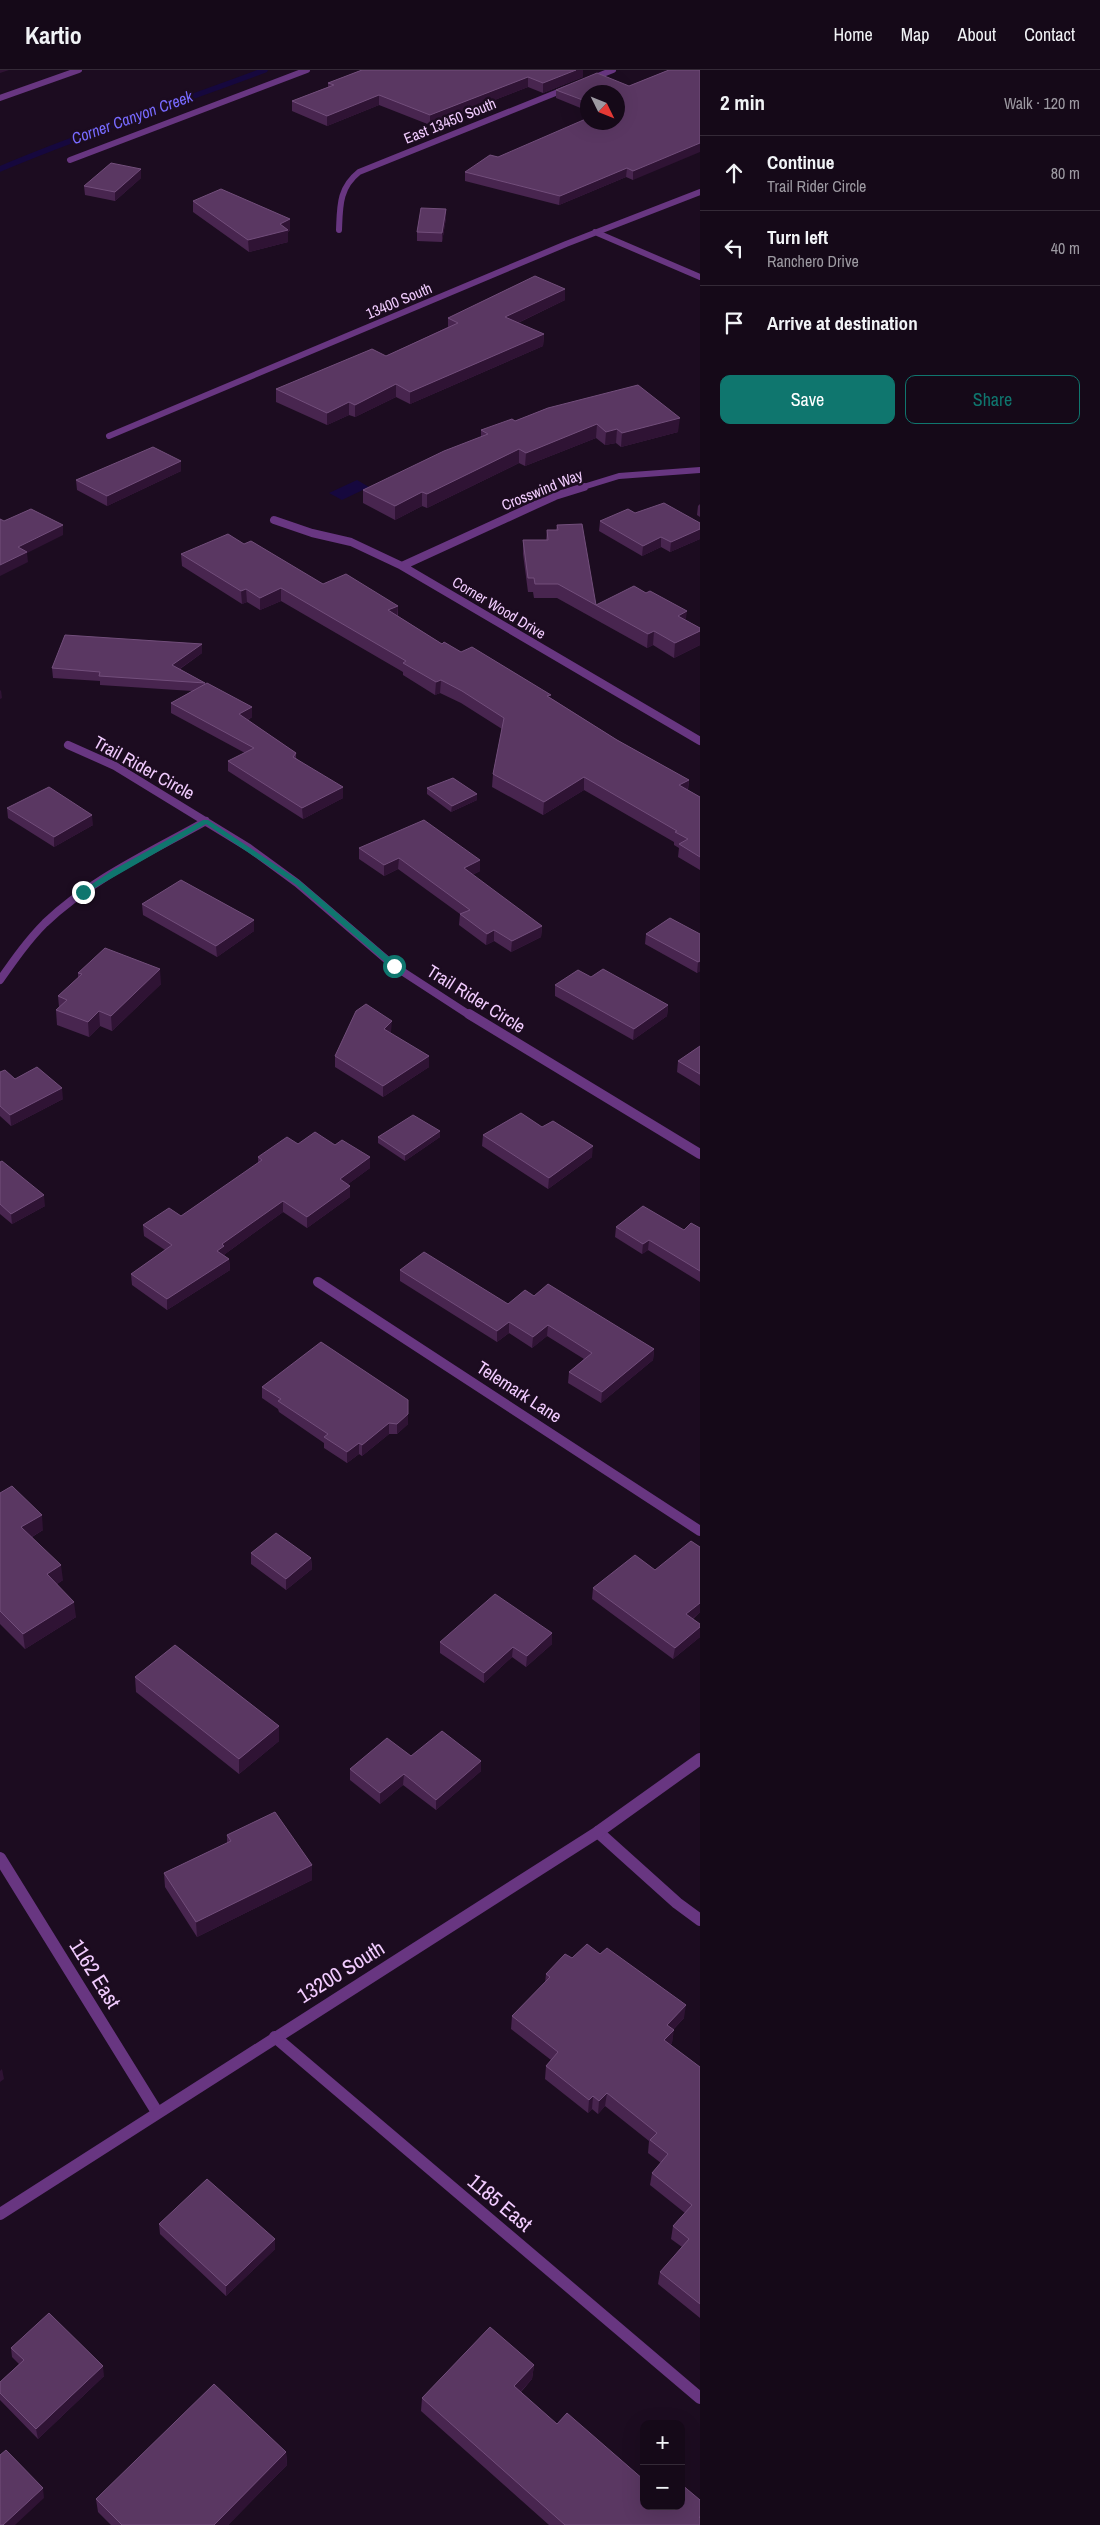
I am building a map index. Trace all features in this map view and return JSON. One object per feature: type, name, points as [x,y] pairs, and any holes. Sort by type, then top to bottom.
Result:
[{"type":"street","points":[[0,98],[78,70]]},
{"type":"street","points":[[70,160],[307,70]]},
{"type":"street","name":"East 13450 South","points":[[339,230],[341,191],[347,181],[359,172],[613,70]]},
{"type":"street","name":"13400 South","points":[[108,436],[595,232],[700,192]]},
{"type":"street","points":[[595,232],[700,277]]},
{"type":"street","name":"Crosswind Way","points":[[402,566],[555,496],[619,476],[700,470]]},
{"type":"street","name":"Corner Wood Drive","points":[[274,520],[312,533],[351,542],[402,566],[700,741]]},
{"type":"street","name":"Trail Rider Circle","points":[[68,746],[115,766],[206,821],[297,883],[394,966],[424,987],[700,1154]]},
{"type":"street","points":[[0,980],[25,946],[50,918],[83,892],[116,871],[206,821]]},
{"type":"street","name":"Telemark Lane","points":[[318,1282],[700,1531]]},
{"type":"street","name":"13200 South","points":[[0,2214],[598,1832],[700,1759]]},
{"type":"street","points":[[598,1832],[677,1903],[700,1920]]},
{"type":"street","name":"1162 East","points":[[0,1858],[157,2112]]},
{"type":"street","name":"1185 East","points":[[275,2037],[700,2398]]},
{"type":"shaded area","points":[[357,480],[369,487],[342,500],[329,493]]},
{"type":"building","points":[[362,70],[576,70],[543,83],[528,77],[430,115],[379,95],[327,116],[292,101],[334,85],[328,83]]},
{"type":"building","points":[[669,70],[700,70],[700,143],[633,171],[627,168],[560,196],[465,172],[490,155],[498,157],[580,121],[580,130],[625,130],[625,85],[580,85],[580,99],[556,90],[597,73],[629,86]]},
{"type":"building","points":[[111,163],[141,169],[115,192],[84,186]]},
{"type":"building","points":[[221,189],[290,219],[280,224],[288,230],[248,240],[193,201]]},
{"type":"building","points":[[421,208],[446,209],[442,233],[417,232]]},
{"type":"building","points":[[535,276],[565,289],[505,317],[544,334],[410,392],[396,384],[355,405],[349,402],[327,413],[276,389],[372,349],[386,356],[458,323],[448,318]]},
{"type":"building","points":[[638,385],[680,418],[622,433],[617,429],[606,432],[597,424],[526,453],[519,449],[427,494],[422,492],[395,506],[363,490],[444,451],[488,434],[481,430],[512,419],[515,421],[548,408]]},
{"type":"building","points":[[153,447],[181,461],[107,496],[76,480]]},
{"type":"building","points":[[664,503],[700,523],[700,529],[671,542],[661,537],[643,546],[600,521],[628,509],[635,513]]},
{"type":"building","points":[[31,509],[63,525],[18,547],[27,552],[0,565],[0,519],[4,521]]},
{"type":"building","points":[[582,524],[596,605],[634,586],[646,593],[650,591],[687,611],[678,616],[700,628],[700,631],[675,643],[654,631],[648,634],[558,584],[535,584],[534,578],[528,578],[523,540],[548,540],[547,530],[558,530],[557,525]]},
{"type":"building","points":[[228,534],[244,544],[251,541],[323,584],[346,574],[398,606],[388,610],[442,644],[444,642],[461,652],[472,647],[551,695],[547,696],[617,740],[689,780],[679,785],[700,797],[700,857],[679,844],[688,839],[675,832],[677,831],[584,777],[544,802],[493,774],[504,718],[462,691],[441,680],[436,682],[403,663],[406,661],[281,588],[260,598],[246,589],[241,591],[181,554]]},
{"type":"building","points":[[65,635],[202,644],[172,665],[205,683],[99,676],[100,672],[52,668]]},
{"type":"building","points":[[207,683],[252,707],[239,714],[296,753],[293,757],[343,787],[302,808],[228,761],[254,748],[171,703]]},
{"type":"building","points":[[453,778],[477,794],[452,806],[427,788]]},
{"type":"building","points":[[49,787],[92,815],[54,837],[7,808]]},
{"type":"building","points":[[424,820],[480,860],[464,868],[542,926],[512,941],[494,930],[487,934],[460,914],[470,910],[399,858],[384,865],[359,848]]},
{"type":"building","points":[[181,880],[254,920],[216,946],[142,904]]},
{"type":"building","points":[[670,918],[700,934],[700,961],[698,962],[646,934]]},
{"type":"building","points":[[105,948],[160,969],[111,1016],[99,1011],[88,1022],[56,1010],[67,1000],[58,996],[82,974],[78,973]]},
{"type":"building","points":[[603,969],[668,1005],[634,1029],[555,985],[578,970],[591,977]]},
{"type":"building","points":[[366,1004],[392,1021],[384,1029],[429,1056],[383,1086],[335,1056],[356,1011]]},
{"type":"building","points":[[700,1046],[700,1074],[678,1061]]},
{"type":"building","points":[[37,1067],[62,1088],[10,1115],[0,1106],[0,1072],[5,1070],[15,1079]]},
{"type":"building","points":[[521,1113],[542,1127],[553,1121],[593,1146],[549,1178],[483,1135]]},
{"type":"building","points":[[413,1115],[440,1131],[405,1155],[378,1137]]},
{"type":"building","points":[[315,1132],[335,1145],[342,1140],[370,1157],[340,1179],[350,1186],[307,1217],[283,1201],[222,1244],[224,1246],[217,1251],[229,1259],[167,1299],[131,1274],[172,1245],[143,1225],[169,1208],[181,1216],[262,1160],[258,1157],[287,1137],[298,1144]]},
{"type":"building","points":[[2,1161],[44,1195],[11,1214],[0,1204],[0,1162]]},
{"type":"building","points":[[643,1206],[684,1230],[691,1223],[700,1228],[700,1271],[649,1240],[643,1244],[616,1227]]},
{"type":"building","points":[[424,1252],[508,1304],[525,1290],[534,1296],[548,1284],[654,1349],[602,1392],[569,1372],[592,1353],[548,1325],[533,1337],[509,1322],[497,1331],[400,1270]]},
{"type":"building","points":[[321,1342],[408,1400],[408,1414],[397,1424],[389,1423],[362,1445],[359,1443],[347,1452],[324,1437],[328,1434],[278,1401],[281,1399],[262,1387]]},
{"type":"building","points":[[12,1486],[42,1515],[21,1527],[61,1565],[47,1574],[74,1602],[23,1634],[0,1611],[0,1493]]},
{"type":"building","points":[[276,1533],[311,1558],[286,1579],[251,1553]]},
{"type":"building","points":[[691,1541],[700,1547],[700,1603],[686,1614],[700,1624],[700,1627],[675,1648],[593,1588],[635,1555],[655,1570]]},
{"type":"building","points":[[495,1594],[552,1633],[527,1656],[513,1647],[484,1673],[440,1642]]},
{"type":"building","points":[[175,1645],[279,1726],[239,1759],[135,1677]]},
{"type":"building","points":[[442,1731],[481,1761],[436,1800],[404,1774],[380,1793],[350,1769],[387,1738],[411,1756]]},
{"type":"building","points":[[275,1812],[312,1865],[196,1922],[164,1873],[231,1841],[227,1835]]},
{"type":"building","points":[[587,1944],[600,1954],[607,1948],[686,2005],[667,2025],[674,2030],[664,2040],[700,2067],[700,2304],[660,2272],[689,2239],[673,2226],[692,2205],[652,2173],[668,2154],[650,2140],[657,2133],[607,2093],[599,2101],[593,2096],[589,2100],[546,2066],[558,2052],[512,2016],[550,1977],[546,1974],[565,1954],[572,1958]]},
{"type":"building","points":[[207,2179],[275,2239],[226,2286],[159,2224]]},
{"type":"building","points":[[49,2313],[103,2366],[36,2429],[0,2393],[0,2382],[24,2360],[11,2348]]},
{"type":"building","points":[[490,2327],[534,2365],[514,2386],[557,2424],[567,2413],[640,2477],[640,2510],[685,2510],[685,2487],[700,2500],[700,2525],[565,2525],[422,2398]]},
{"type":"building","points":[[214,2384],[286,2452],[214,2525],[122,2525],[96,2499]]},
{"type":"building","points":[[6,2450],[43,2488],[3,2525],[0,2525],[0,2455]]},
{"type":"waterway","name":"Corner Canyon Creek","points":[[0,169],[99,130],[265,70]]},
{"type":"route","points":[[83,892],[116,871],[206,821],[249,848],[297,883],[394,966]]}]
